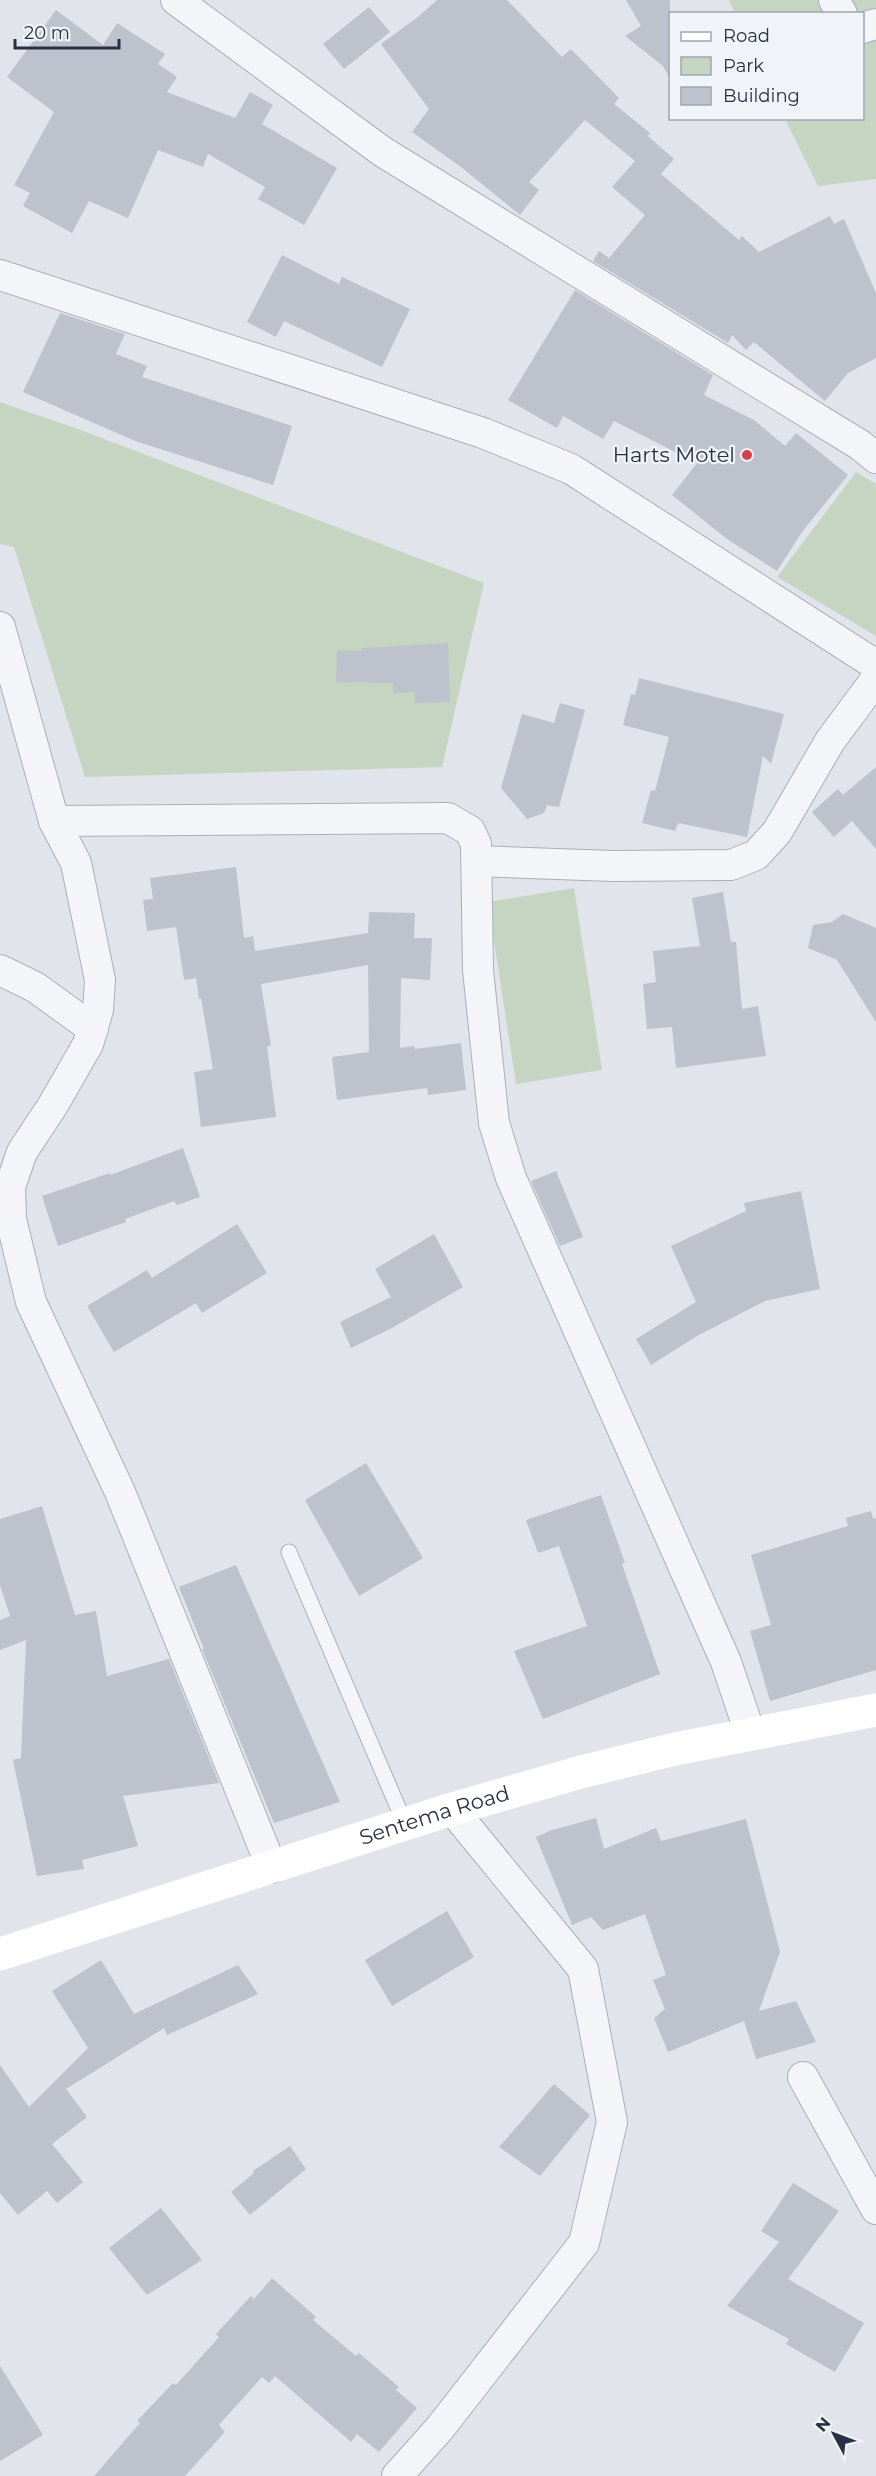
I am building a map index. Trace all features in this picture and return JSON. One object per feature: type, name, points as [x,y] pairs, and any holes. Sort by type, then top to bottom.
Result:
[{"type":"main road","name":"Sentema Road","points":[[0,1954],[452,1809],[580,1772],[750,1733],[876,1710]]},
{"type":"street","points":[[176,0],[383,152],[860,445],[876,458]]},
{"type":"street","points":[[0,275],[483,433],[571,469],[876,665]]},
{"type":"street","points":[[0,627],[54,821],[76,863],[100,980],[98,1010],[88,1044],[59,1095],[22,1152],[10,1187],[11,1219],[31,1302],[120,1492],[272,1868]]},
{"type":"street","points":[[477,861],[613,866],[731,865],[756,855],[777,832],[830,741],[876,679]]},
{"type":"street","points":[[54,821],[448,818],[470,831],[476,844],[478,969],[497,1134],[516,1189],[726,1662],[750,1733]]},
{"type":"street","points":[[0,970],[35,987],[93,1029]]},
{"type":"street","points":[[397,2476],[440,2428],[584,2243],[612,2122],[583,1969],[452,1809]]},
{"type":"street","points":[[803,2077],[876,2209]]},
{"type":"lane","points":[[289,1552],[405,1824]]},
{"type":"green space","points":[[729,0],[876,0],[876,179],[818,186],[785,120],[864,120],[864,12],[735,12]]},
{"type":"green space","points":[[0,402],[75,428],[484,583],[442,767],[85,777],[14,547],[0,544]]},
{"type":"green space","points":[[856,472],[876,484],[876,636],[777,577]]},
{"type":"green space","points":[[574,888],[602,1070],[516,1084],[488,902]]},
{"type":"building","points":[[437,0],[507,0],[562,57],[571,49],[619,98],[614,104],[650,133],[648,136],[674,159],[661,174],[739,240],[742,236],[759,252],[830,216],[834,224],[844,219],[876,293],[876,358],[848,373],[825,401],[754,342],[746,350],[732,335],[728,343],[593,261],[599,251],[609,258],[645,215],[612,187],[635,161],[585,120],[529,182],[539,190],[520,215],[461,167],[412,132],[429,109],[381,44]]},
{"type":"building","points":[[626,0],[670,0],[669,77],[663,66],[625,36],[641,26]]},
{"type":"building","points":[[369,7],[390,32],[344,69],[323,44]]},
{"type":"building","points":[[56,10],[103,45],[117,23],[165,54],[158,64],[177,77],[167,92],[235,118],[250,92],[273,105],[262,124],[337,168],[304,225],[258,199],[265,187],[208,154],[203,167],[158,150],[128,218],[89,201],[72,233],[23,206],[30,193],[14,185],[54,112],[7,77]]},
{"type":"building","points":[[282,255],[339,284],[342,277],[410,309],[382,367],[284,321],[276,337],[247,322]]},
{"type":"building","points":[[575,290],[713,375],[704,395],[754,420],[785,446],[796,433],[848,475],[802,532],[777,571],[727,539],[672,495],[697,463],[614,421],[603,439],[563,416],[557,428],[508,400]]},
{"type":"building","points":[[60,313],[125,334],[116,354],[147,366],[142,377],[292,426],[273,485],[135,441],[23,392]]},
{"type":"building","points":[[448,643],[450,702],[415,703],[415,692],[393,693],[393,683],[336,682],[337,650],[362,651],[362,648]]},
{"type":"building","points":[[639,678],[784,714],[771,764],[763,756],[747,837],[678,823],[675,831],[642,823],[651,790],[655,791],[669,737],[623,725],[631,694],[635,695]]},
{"type":"building","points":[[560,703],[585,710],[559,807],[547,805],[544,813],[527,819],[501,788],[522,714],[554,723]]},
{"type":"building","points":[[876,767],[876,849],[852,821],[834,837],[812,812],[838,789],[843,795]]},
{"type":"building","points":[[236,867],[244,938],[253,936],[255,951],[368,933],[369,912],[415,913],[414,938],[432,938],[430,980],[401,978],[400,1048],[414,1046],[415,1049],[461,1043],[466,1090],[428,1095],[427,1088],[337,1100],[332,1057],[369,1052],[368,965],[261,984],[271,1046],[267,1046],[276,1117],[201,1127],[194,1072],[213,1069],[196,978],[184,980],[176,927],[147,931],[143,900],[153,899],[150,878]]},
{"type":"building","points":[[723,892],[731,942],[736,942],[742,1009],[758,1006],[766,1056],[676,1068],[672,1027],[647,1029],[643,984],[656,982],[653,951],[700,946],[692,898]]},
{"type":"building","points":[[843,914],[876,928],[876,1022],[837,960],[808,948],[813,925],[832,922]]},
{"type":"building","points":[[183,1148],[200,1197],[177,1205],[174,1201],[125,1219],[126,1222],[58,1246],[42,1196],[110,1173],[110,1175]]},
{"type":"building","points":[[556,1171],[583,1237],[560,1246],[531,1181]]},
{"type":"building","points":[[801,1191],[820,1289],[765,1301],[697,1336],[651,1365],[636,1339],[696,1302],[671,1246],[746,1211],[744,1203]]},
{"type":"building","points":[[237,1224],[267,1273],[202,1313],[196,1303],[114,1352],[87,1306],[147,1270],[152,1278]]},
{"type":"building","points":[[434,1234],[463,1287],[392,1328],[351,1348],[340,1322],[391,1297],[375,1269]]},
{"type":"building","points":[[366,1463],[423,1558],[359,1596],[305,1500]]},
{"type":"building","points":[[601,1495],[660,1674],[543,1719],[514,1651],[587,1626],[559,1546],[538,1553],[526,1520]]},
{"type":"building","points":[[42,1506],[75,1615],[96,1611],[107,1676],[169,1659],[219,1783],[123,1796],[138,1846],[82,1860],[84,1869],[37,1876],[13,1760],[21,1758],[26,1640],[0,1650],[0,1620],[10,1616],[0,1585],[0,1519]]},
{"type":"building","points":[[871,1511],[873,1519],[876,1518],[876,1670],[770,1701],[750,1631],[771,1625],[751,1555],[848,1526],[846,1518]]},
{"type":"building","points":[[236,1565],[340,1802],[274,1823],[202,1649],[204,1649],[179,1587]]},
{"type":"building","points":[[596,1818],[604,1849],[656,1828],[661,1841],[746,1819],[780,1952],[759,2011],[796,2001],[816,2042],[756,2059],[744,2021],[668,2052],[654,2018],[665,2009],[653,1980],[666,1975],[645,1914],[603,1930],[591,1917],[572,1925],[536,1837],[552,1830]]},
{"type":"building","points":[[447,1911],[474,1957],[392,2006],[365,1960]]},
{"type":"building","points":[[101,1960],[134,2014],[238,1965],[258,1994],[167,2035],[164,2028],[66,2089],[87,2117],[52,2144],[83,2182],[57,2203],[47,2191],[18,2215],[0,2193],[0,2065],[29,2107],[88,2048],[52,1991]]},
{"type":"building","points":[[554,2084],[590,2115],[540,2176],[499,2147]]},
{"type":"building","points":[[290,2146],[306,2169],[250,2215],[231,2192],[254,2173],[253,2171]]},
{"type":"building","points":[[793,2183],[839,2211],[788,2279],[864,2323],[835,2372],[786,2344],[789,2339],[727,2306],[779,2242],[761,2231]]},
{"type":"building","points":[[161,2208],[202,2260],[147,2295],[109,2248]]},
{"type":"building","points":[[272,2278],[316,2317],[313,2320],[356,2356],[359,2353],[399,2387],[396,2390],[417,2408],[379,2452],[357,2434],[351,2442],[275,2376],[269,2383],[262,2377],[219,2425],[225,2432],[185,2476],[94,2476],[140,2423],[137,2421],[173,2383],[176,2385],[219,2337],[216,2334],[251,2296],[254,2299]]},
{"type":"building","points":[[0,2366],[43,2435],[0,2461]]},
{"type":"place","name":"Harts Motel","points":[[747,455]]}]
